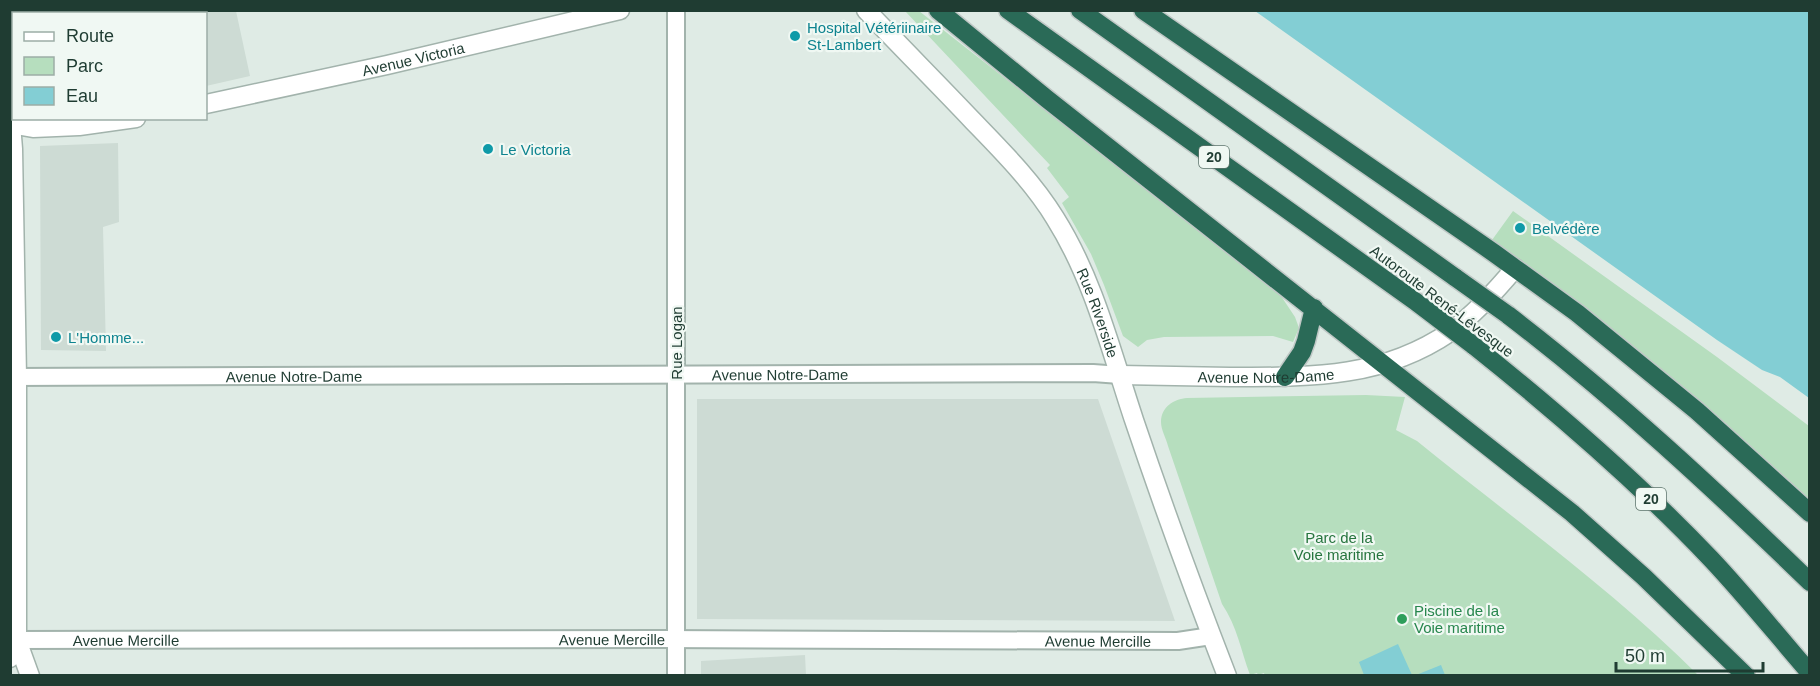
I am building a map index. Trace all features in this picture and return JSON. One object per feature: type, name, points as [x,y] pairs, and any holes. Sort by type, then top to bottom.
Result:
[{"type":"highway","points":[[938,10],[1596,533],[1746,675]]},
{"type":"highway","name":"Autoroute René-Lévesque","points":[[1008,10],[1473,345],[1592,444],[1658,505],[1712,560],[1809,673]]},
{"type":"highway","name":"Autoroute René-Lévesque","points":[[1080,10],[1508,315],[1630,415],[1809,582]]},
{"type":"highway","points":[[1143,10],[1577,313],[1697,411],[1809,513]]},
{"type":"highway","points":[[1285,377],[1302,352],[1314,308]]},
{"type":"street","name":"Avenue Victoria","points":[[207,104],[387,65],[620,10]]},
{"type":"street","name":"Rue Logan","points":[[676,10],[676,675]]},
{"type":"street","name":"Rue Riverside","points":[[866,10],[1002,151],[1043,199],[1068,240],[1089,284],[1107,331],[1159,493],[1227,675]]},
{"type":"street","points":[[10,658],[14,640],[13,144],[11,123],[33,128],[79,126],[122,120]]},
{"type":"street","name":"Avenue Notre-Dame","points":[[14,377],[1093,373],[1285,377],[1337,374],[1382,363],[1424,346],[1449,332],[1492,296],[1515,268]]},
{"type":"street","name":"Avenue Mercille","points":[[14,640],[1178,641],[1211,636]]},
{"type":"street","points":[[14,640],[30,675]]},
{"type":"shaded area","points":[[236,11],[250,76],[207,86],[207,12],[12,12]]},
{"type":"shaded area","points":[[118,143],[119,222],[103,227],[106,351],[41,350],[40,146]]},
{"type":"shaded area","points":[[697,399],[1098,399],[1175,621],[697,619]]},
{"type":"shaded area","points":[[805,655],[806,675],[701,675],[701,661]]},
{"type":"green space","points":[[905,11],[919,11],[1279,293],[1295,317],[1299,328],[1293,342],[1273,336],[1164,337],[1147,340],[1138,347],[1123,336],[1091,254],[1062,203],[1069,197],[1047,168],[1050,165]]},
{"type":"green space","points":[[1513,211],[1809,426],[1809,501],[1734,431],[1655,365],[1492,240]]},
{"type":"green space","name":"Parc de la Voie maritime","points":[[1366,395],[1405,397],[1396,430],[1417,441],[1596,583],[1698,675],[1265,676],[1264,673],[1258,675],[1257,673],[1250,675],[1235,630],[1222,604],[1163,431],[1161,422],[1163,412],[1173,402],[1187,398]]},
{"type":"water","points":[[1255,11],[1809,11],[1809,398],[1780,377],[1762,370],[1717,340]]},
{"type":"water","points":[[1398,644],[1412,675],[1364,675],[1359,662]]},
{"type":"water","points":[[1441,665],[1445,675],[1416,675]]},
{"type":"place","name":"Hospital Vétériinaire St-Lambert","points":[[795,36]]},
{"type":"place","name":"Le Victoria","points":[[488,149]]},
{"type":"place","name":"Belvédère","points":[[1520,228]]},
{"type":"place","name":"L'Homme...","points":[[56,337]]},
{"type":"place","name":"Piscine de la Voie maritime","points":[[1402,619]]}]
